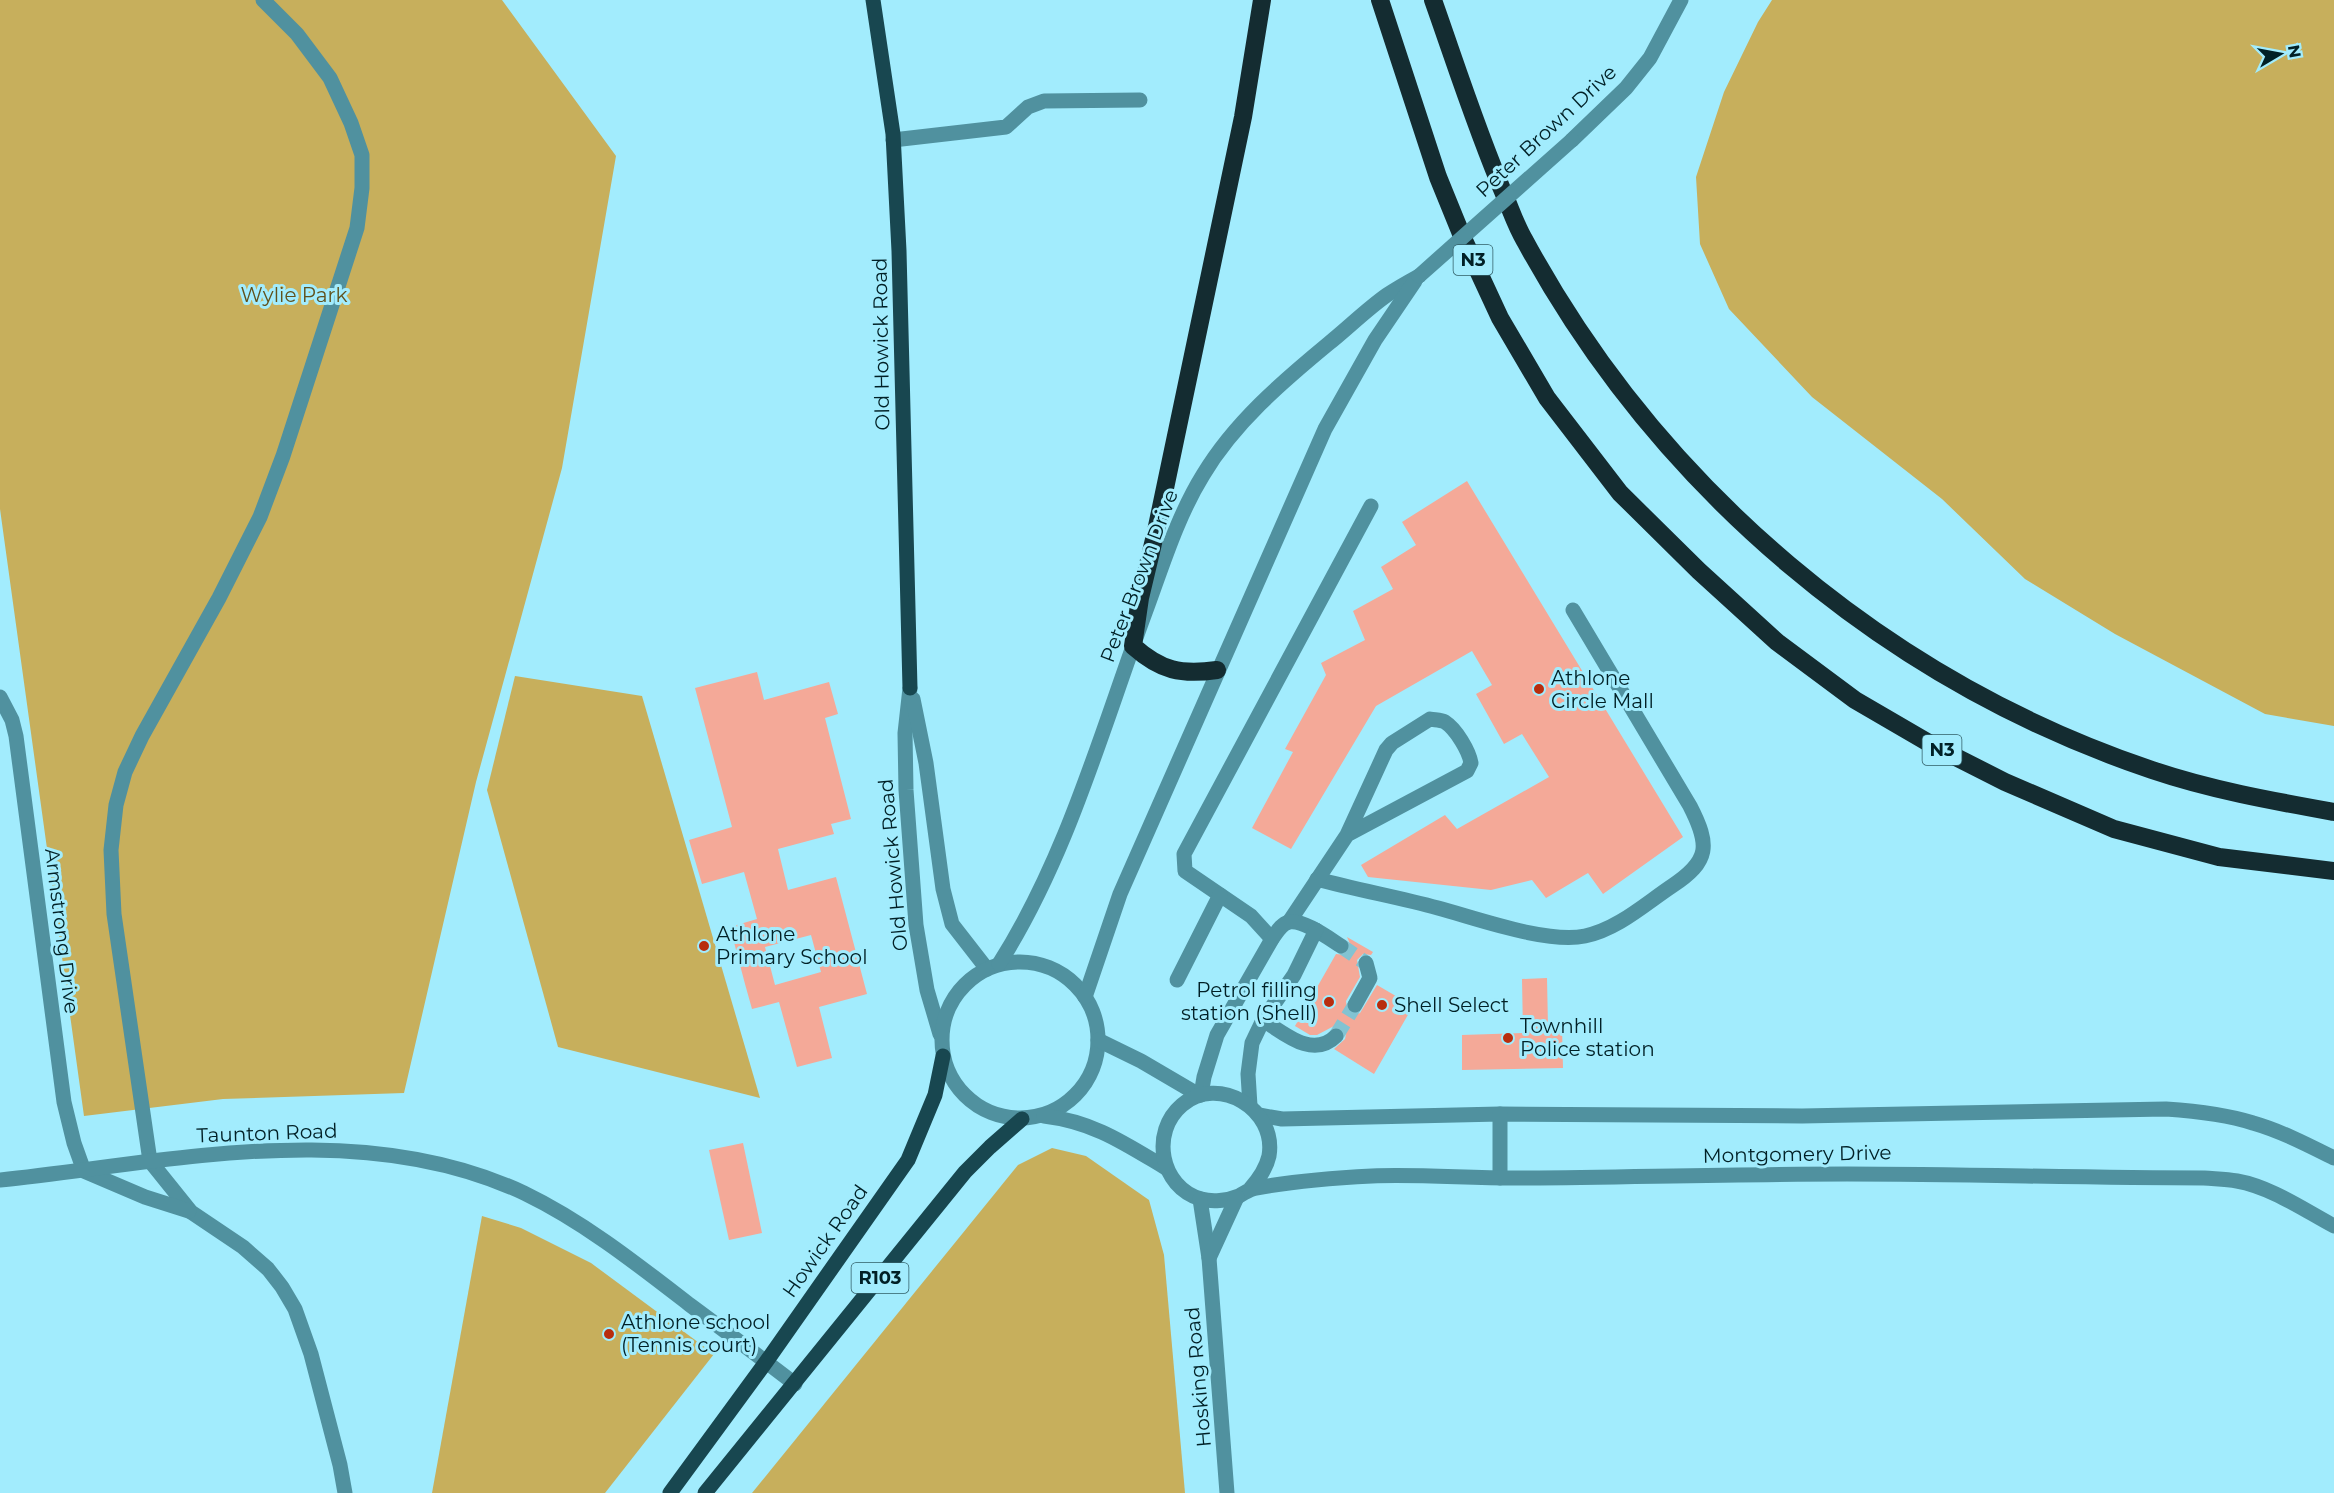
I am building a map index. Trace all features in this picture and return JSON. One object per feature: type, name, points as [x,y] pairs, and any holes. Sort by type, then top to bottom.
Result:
[{"type":"highway","points":[[1217,670],[1200,673],[1171,670],[1146,658],[1133,646],[1140,598],[1243,117],[1262,0]]},
{"type":"highway","name":"N3","points":[[1380,0],[1438,177],[1500,318],[1547,398],[1620,493],[1716,587],[1777,642],[1855,700],[1934,747],[2005,782],[2114,829],[2219,857],[2334,872]]},
{"type":"highway","points":[[1433,0],[1485,150],[1523,239],[1574,324],[1641,417],[1711,494],[1795,572],[1884,639],[1968,690],[2061,735],[2153,770],[2257,799],[2334,812]]},
{"type":"main road","name":"Old Howick Road","points":[[873,0],[893,140],[900,251],[910,688]]},
{"type":"main road","name":"Howick Road","points":[[670,1493],[766,1362],[908,1160],[935,1095],[943,1056]]},
{"type":"main road","name":"R103","points":[[705,1493],[965,1172],[1023,1119]]},
{"type":"street","points":[[191,1212],[150,1161],[114,914],[111,850],[116,805],[125,772],[142,736],[219,598],[260,517],[283,456],[357,228],[362,188],[362,155],[351,123],[330,78],[297,34],[263,0]]},
{"type":"street","name":"Peter Brown Drive","points":[[993,966],[1020,930],[1040,891],[1081,794],[1181,518],[1203,475],[1230,437],[1252,412],[1306,362],[1387,295],[1419,276],[1572,140],[1626,88],[1650,58],[1681,0]]},
{"type":"street","points":[[893,140],[1006,127],[1028,107],[1044,101],[1140,100]]},
{"type":"street","name":"Peter Brown Drive","points":[[1085,997],[1120,894],[1200,717],[1217,670],[1325,429],[1375,340],[1419,276]]},
{"type":"street","points":[[1272,939],[1251,916],[1185,871],[1184,854],[1371,506]]},
{"type":"street","points":[[1317,879],[1438,908],[1483,922],[1555,936],[1583,937],[1606,930],[1691,874],[1701,859],[1704,843],[1701,828],[1573,610]]},
{"type":"street","name":"Old Howick Road","points":[[910,688],[920,727],[936,845],[952,924],[993,966]]},
{"type":"street","name":"Old Howick Road","points":[[910,688],[905,733],[906,790],[915,914],[927,990],[941,1037]]},
{"type":"street","name":"Armstrong Drive","points":[[0,697],[12,720],[16,736],[64,1102],[74,1143],[84,1171]]},
{"type":"street","points":[[1289,922],[1347,835],[1382,759],[1392,743],[1430,719],[1443,721],[1451,728],[1470,755],[1471,763],[1467,771],[1347,835]]},
{"type":"street","points":[[1176,980],[1220,895]]},
{"type":"street","points":[[1200,1095],[1217,1035],[1281,926],[1295,922],[1316,930],[1341,946]]},
{"type":"street","points":[[1255,1110],[1236,1097],[1218,1093],[1200,1095],[1183,1104],[1171,1117],[1164,1133],[1162,1151],[1166,1168],[1179,1187],[1200,1199],[1219,1201],[1244,1193],[1263,1173],[1269,1154],[1268,1134],[1255,1110],[1249,1059],[1252,1043],[1263,1020],[1294,975],[1316,930]]},
{"type":"street","name":"R103","points":[[1023,962],[1047,967],[1068,979],[1085,997],[1095,1017],[1098,1040],[1095,1064],[1083,1087],[1066,1104],[1044,1116],[1023,1119],[1000,1117],[980,1109],[963,1095],[950,1077],[943,1056],[941,1037],[945,1016],[955,996],[969,980],[993,966],[1023,962]]},
{"type":"street","points":[[1355,1005],[1370,978],[1366,963]]},
{"type":"street","points":[[1263,1020],[1286,1035],[1311,1046],[1326,1044],[1336,1036]]},
{"type":"street","points":[[1098,1040],[1141,1061],[1200,1095]]},
{"type":"street","name":"Montgomery Drive","points":[[1255,1110],[1282,1119],[1500,1114],[1802,1116],[2166,1109],[2204,1112],[2253,1123],[2298,1140],[2334,1158]]},
{"type":"street","points":[[1500,1114],[1500,1179]]},
{"type":"street","points":[[1044,1116],[1084,1123],[1107,1133],[1166,1168]]},
{"type":"street","name":"Taunton Road","points":[[0,1180],[150,1161],[299,1149],[360,1151],[421,1159],[482,1176],[523,1192],[585,1227],[795,1384]]},
{"type":"street","points":[[84,1171],[145,1197],[191,1212],[243,1247],[268,1269],[295,1309],[317,1376],[345,1493]]},
{"type":"street","name":"Montgomery Drive","points":[[1244,1193],[1292,1182],[1374,1176],[1500,1179],[1842,1174],[2204,1178],[2252,1185],[2334,1226]]},
{"type":"street","name":"Hosking Road","points":[[1209,1258],[1244,1193]]},
{"type":"street","name":"Hosking Road","points":[[1200,1199],[1209,1258],[1227,1493]]},
{"type":"green space","name":"Wylie Park","points":[[0,0],[502,0],[616,156],[562,468],[476,782],[404,1093],[223,1099],[84,1116],[0,509]]},
{"type":"green space","points":[[1772,0],[2334,0],[2334,726],[2265,714],[2115,634],[2025,579],[1942,499],[1812,397],[1729,309],[1700,244],[1696,177],[1724,92],[1758,22]]},
{"type":"green space","points":[[515,676],[642,696],[760,1098],[558,1047],[487,790]]},
{"type":"green space","points":[[1052,1148],[1086,1156],[1149,1200],[1164,1255],[1185,1493],[752,1493],[1018,1165]]},
{"type":"green space","points":[[482,1216],[521,1228],[591,1263],[714,1354],[605,1493],[432,1493]]},
{"type":"building","name":"Athlone Circle Mall","points":[[1467,481],[1683,837],[1603,894],[1588,873],[1546,898],[1532,880],[1491,890],[1368,877],[1361,865],[1445,815],[1457,829],[1549,777],[1522,734],[1504,744],[1476,694],[1492,685],[1472,651],[1376,706],[1291,849],[1252,828],[1293,752],[1285,749],[1326,675],[1321,663],[1365,640],[1353,611],[1393,589],[1381,567],[1416,545],[1402,522]]},
{"type":"building","points":[[757,672],[764,700],[829,682],[838,714],[825,718],[851,819],[831,824],[834,834],[778,849],[788,890],[836,877],[867,994],[819,1007],[832,1058],[797,1067],[779,1002],[752,1009],[730,927],[757,919],[744,872],[702,884],[689,840],[732,827],[695,688]],"holes":[[[811,935],[821,972],[775,985],[765,947]]]},
{"type":"building","name":"Petrol filling station (Shell)","points":[[1347,937],[1373,952],[1371,955],[1363,954],[1357,960],[1360,977],[1346,1001],[1347,1010],[1355,1015],[1360,1013],[1377,985],[1413,1006],[1374,1074],[1334,1049],[1345,1039],[1346,1034],[1340,1027],[1334,1026],[1317,1035],[1310,1035],[1295,1026],[1336,954],[1345,955],[1349,951],[1351,946]]},
{"type":"building","points":[[1547,978],[1548,1027],[1562,1027],[1563,1068],[1462,1070],[1462,1035],[1523,1033],[1522,979]]},
{"type":"building","points":[[743,1143],[762,1233],[729,1240],[709,1150]]},
{"type":"tunnel","points":[[1341,946],[1366,963]]},
{"type":"tunnel","points":[[1336,1036],[1355,1005]]},
{"type":"place","name":"Athlone Circle Mall","points":[[1539,689]]},
{"type":"place","name":"Athlone Primary School","points":[[704,946]]},
{"type":"place","name":"Petrol filling station (Shell)","points":[[1329,1002]]},
{"type":"place","name":"Shell Select","points":[[1382,1005]]},
{"type":"place","name":"Townhill Police station","points":[[1508,1038]]},
{"type":"place","name":"Athlone school (Tennis court)","points":[[609,1334]]}]
